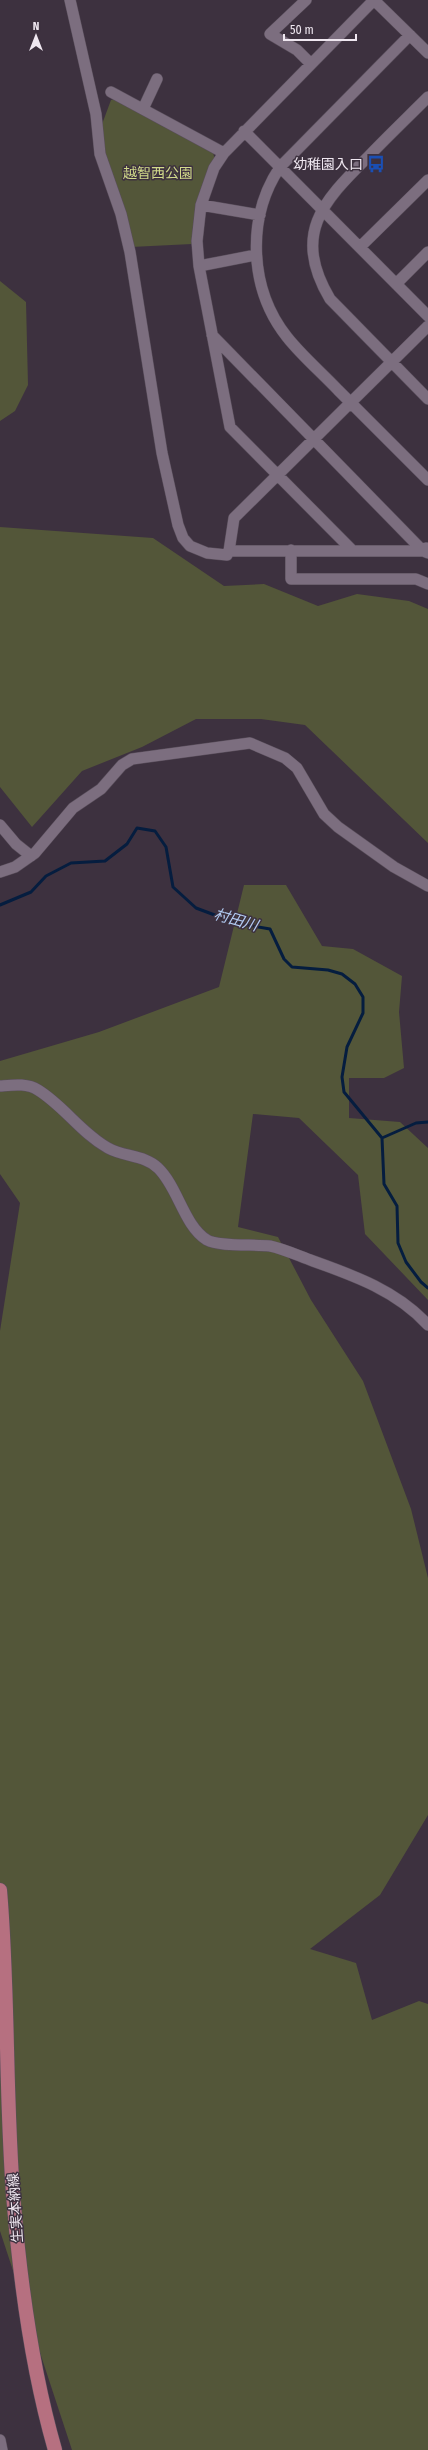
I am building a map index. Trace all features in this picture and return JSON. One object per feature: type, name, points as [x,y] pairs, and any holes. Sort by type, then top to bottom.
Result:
[{"type":"main road","name":"生実本納線","points":[[0,1890],[15,2213],[23,2296],[38,2388],[55,2450]]},
{"type":"street","points":[[70,0],[96,114],[100,154],[121,214],[130,252],[163,461],[178,525],[183,538],[190,546],[207,553],[227,555],[234,518],[428,326]]},
{"type":"street","points":[[352,550],[230,427],[199,266],[197,241],[201,205],[212,174],[224,153],[374,0],[428,53]]},
{"type":"street","points":[[304,1],[270,34],[297,50],[311,64]]},
{"type":"street","points":[[410,35],[280,167],[272,178],[260,215],[256,255],[262,288],[278,324],[288,338],[428,480]]},
{"type":"street","points":[[143,109],[157,79]]},
{"type":"street","points":[[111,92],[224,153]]},
{"type":"street","points":[[428,97],[335,189],[322,209],[316,228],[313,246],[315,264],[322,286],[340,310],[428,399]]},
{"type":"street","points":[[244,131],[428,316]]},
{"type":"street","points":[[360,248],[428,180]]},
{"type":"street","points":[[201,205],[260,215]]},
{"type":"street","points":[[396,284],[428,252]]},
{"type":"street","points":[[199,266],[256,255]]},
{"type":"street","points":[[212,336],[426,550]]},
{"type":"street","points":[[229,550],[426,550]]},
{"type":"street","points":[[291,550],[291,579],[416,579],[428,584]]},
{"type":"street","points":[[0,872],[15,866],[31,856],[54,833],[73,808],[101,789],[122,765],[132,759],[250,743],[285,758],[297,768],[324,814],[338,828],[394,867],[428,886]]},
{"type":"street","points":[[0,825],[16,844],[31,856]]},
{"type":"street","points":[[0,1086],[26,1085],[38,1089],[78,1127],[107,1148],[149,1161],[158,1167],[166,1176],[197,1233],[208,1240],[223,1244],[241,1243],[271,1246],[346,1273],[391,1294],[413,1308],[428,1324]]},
{"type":"street","points":[[0,2440],[2,2450]]},
{"type":"green space","name":"越智西公園","points":[[116,99],[213,152],[215,161],[204,181],[195,211],[192,244],[131,247],[105,154],[101,127],[111,100]]},
{"type":"green space","points":[[0,281],[26,302],[28,385],[15,411],[0,421]]},
{"type":"green space","points":[[0,527],[153,538],[224,586],[264,584],[318,606],[357,594],[409,601],[428,609],[428,843],[305,725],[261,719],[196,719],[142,747],[82,771],[32,827],[0,787]]},
{"type":"green space","points":[[244,885],[286,885],[322,946],[353,949],[402,976],[399,1012],[404,1068],[384,1078],[349,1078],[349,1118],[400,1122],[428,1148],[428,1300],[365,1234],[358,1175],[299,1118],[253,1114],[238,1227],[278,1237],[311,1300],[363,1381],[411,1509],[428,1578],[428,1815],[380,1895],[310,1949],[356,1963],[372,2020],[419,2001],[428,2004],[428,2450],[72,2450],[0,2231],[0,1331],[20,1203],[0,1174],[0,1061],[99,1032],[219,987]]},
{"type":"waterway","name":"村田川","points":[[0,905],[31,892],[46,876],[71,863],[105,861],[127,844],[137,828],[155,831],[166,847],[173,887],[196,908],[236,923],[270,929],[284,959],[292,967],[328,970],[342,974],[355,984],[363,997],[363,1013],[347,1047],[342,1077],[344,1092],[382,1138],[384,1184],[397,1206],[398,1243],[406,1262],[421,1282],[428,1288]]},
{"type":"waterway","points":[[382,1138],[416,1123],[428,1122]]},
{"type":"place","name":"幼稚園入口","points":[[376,164]]}]
